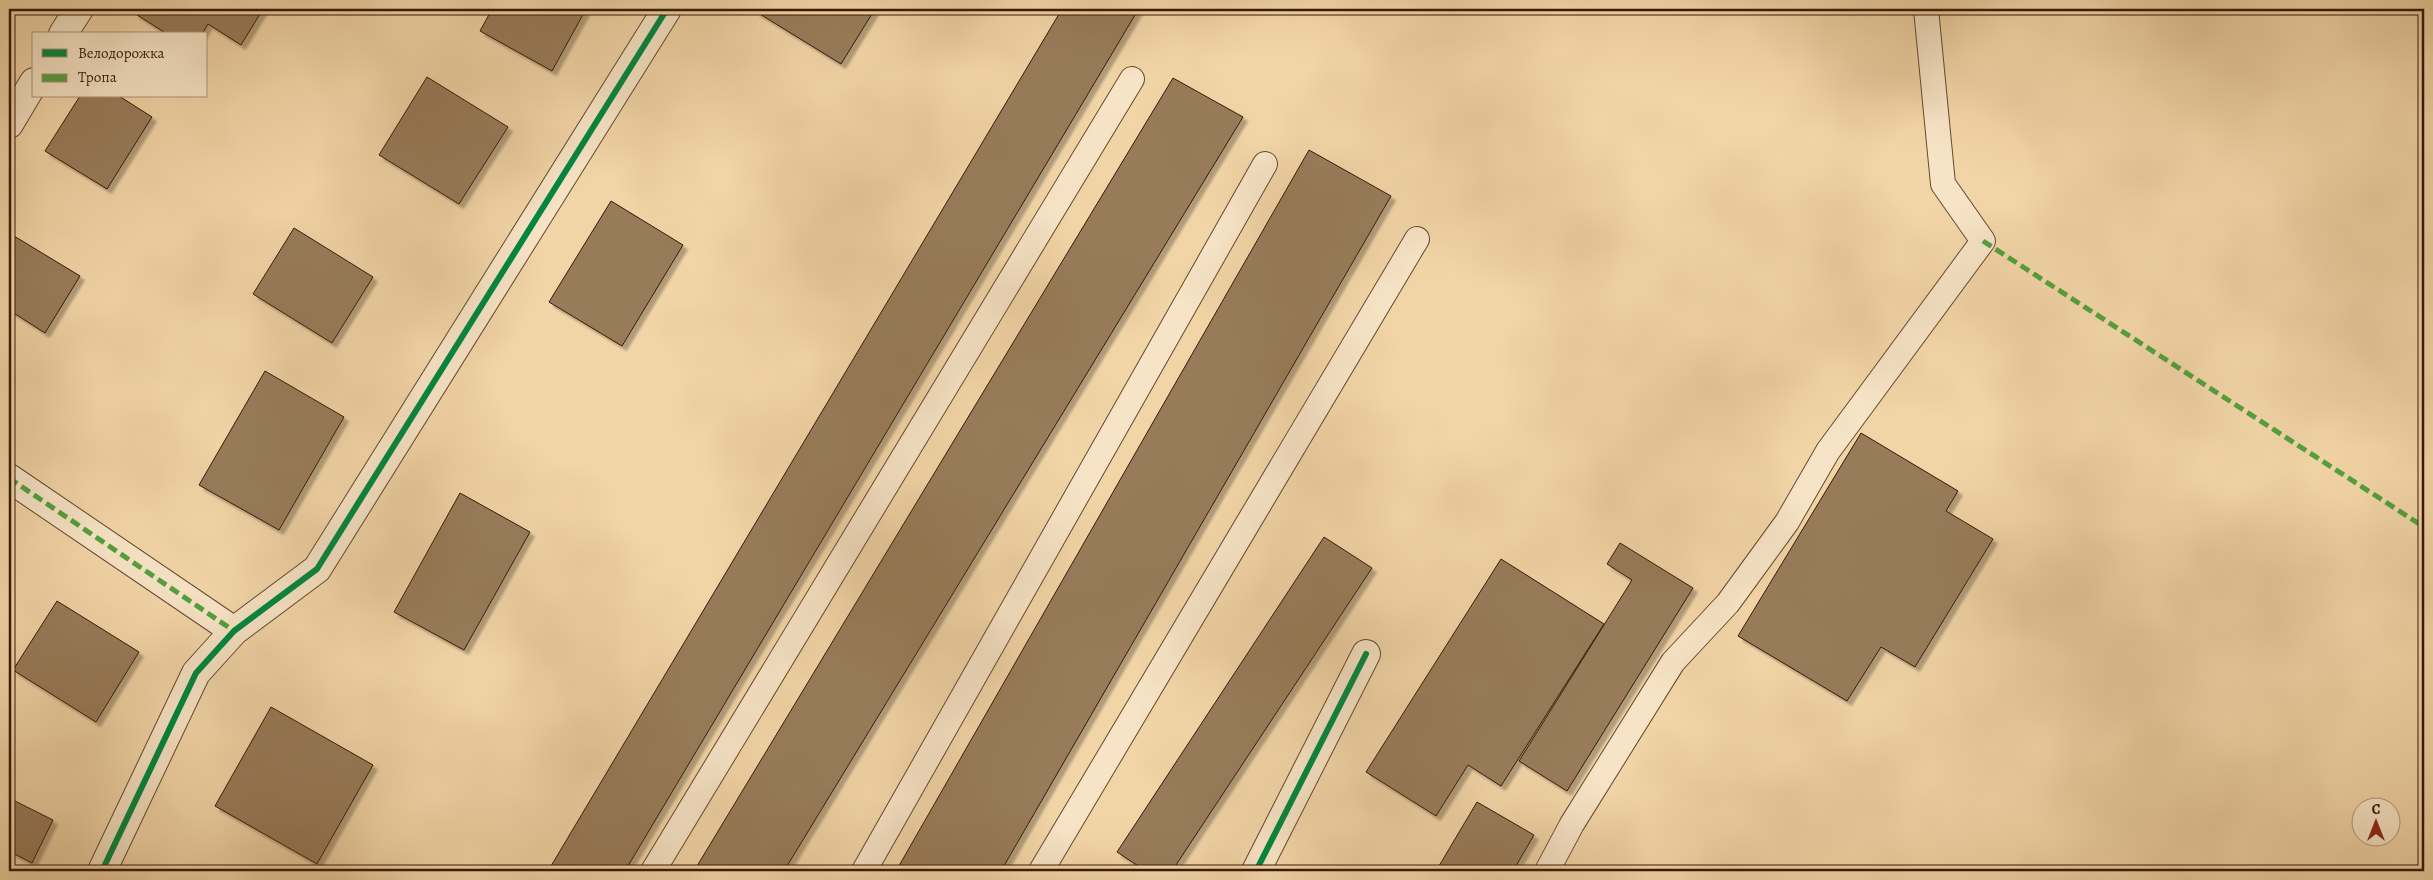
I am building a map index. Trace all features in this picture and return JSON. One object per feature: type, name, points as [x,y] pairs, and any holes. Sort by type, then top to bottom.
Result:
[{"type":"street","points":[[64,32],[78,9]]},
{"type":"street","points":[[102,871],[196,673],[234,631],[317,569],[666,9]]},
{"type":"street","points":[[9,124],[32,85]]},
{"type":"street","points":[[9,478],[234,631]]},
{"type":"street","points":[[1256,871],[1366,654]]},
{"type":"lane","points":[[1547,871],[1572,824],[1673,662],[1728,603],[1786,522],[1828,451],[1983,241],[1943,184],[1926,9]]},
{"type":"lane","points":[[653,871],[1132,79]]},
{"type":"lane","points":[[864,871],[1265,164]]},
{"type":"lane","points":[[1041,871],[1417,240]]},
{"type":"building","points":[[137,9],[263,9],[241,45],[208,24],[203,32],[164,32],[134,13]]},
{"type":"building","points":[[492,9],[586,9],[552,71],[480,31]]},
{"type":"building","points":[[757,9],[875,9],[841,64],[755,11]]},
{"type":"building","points":[[1062,9],[1138,10],[625,871],[560,871],[551,866]]},
{"type":"building","points":[[427,77],[508,127],[459,204],[379,155]]},
{"type":"building","points":[[1173,78],[1243,117],[784,871],[694,871]]},
{"type":"building","points":[[79,98],[122,98],[152,117],[107,189],[45,151]]},
{"type":"building","points":[[1309,150],[1391,196],[1001,871],[896,871]]},
{"type":"building","points":[[611,201],[683,245],[622,346],[549,302]]},
{"type":"building","points":[[294,228],[373,277],[332,343],[253,294]]},
{"type":"building","points":[[9,233],[80,276],[45,333],[9,310]]},
{"type":"building","points":[[265,371],[344,417],[279,530],[199,485]]},
{"type":"building","points":[[1861,433],[1958,491],[1946,511],[1993,539],[1915,667],[1881,647],[1847,701],[1738,636]]},
{"type":"building","points":[[460,493],[530,532],[464,650],[394,612]]},
{"type":"building","points":[[1324,537],[1372,568],[1172,871],[1146,871],[1117,852]]},
{"type":"building","points":[[1620,543],[1693,588],[1567,791],[1519,761],[1632,580],[1607,564]]},
{"type":"building","points":[[1501,559],[1604,624],[1501,786],[1468,765],[1436,816],[1366,772]]},
{"type":"building","points":[[57,601],[139,652],[96,722],[13,670]]},
{"type":"building","points":[[271,707],[373,765],[317,864],[215,806]]},
{"type":"building","points":[[9,798],[53,820],[32,863],[9,851]]},
{"type":"building","points":[[1477,802],[1534,835],[1513,871],[1436,871]]},
{"type":"marked path","points":[[1983,241],[2424,527]]},
{"type":"marked path","points":[[9,478],[234,631]]},
{"type":"cycle path","points":[[102,871],[196,673],[234,631],[317,569],[667,9]]},
{"type":"cycle path","points":[[1256,871],[1366,654]]}]
